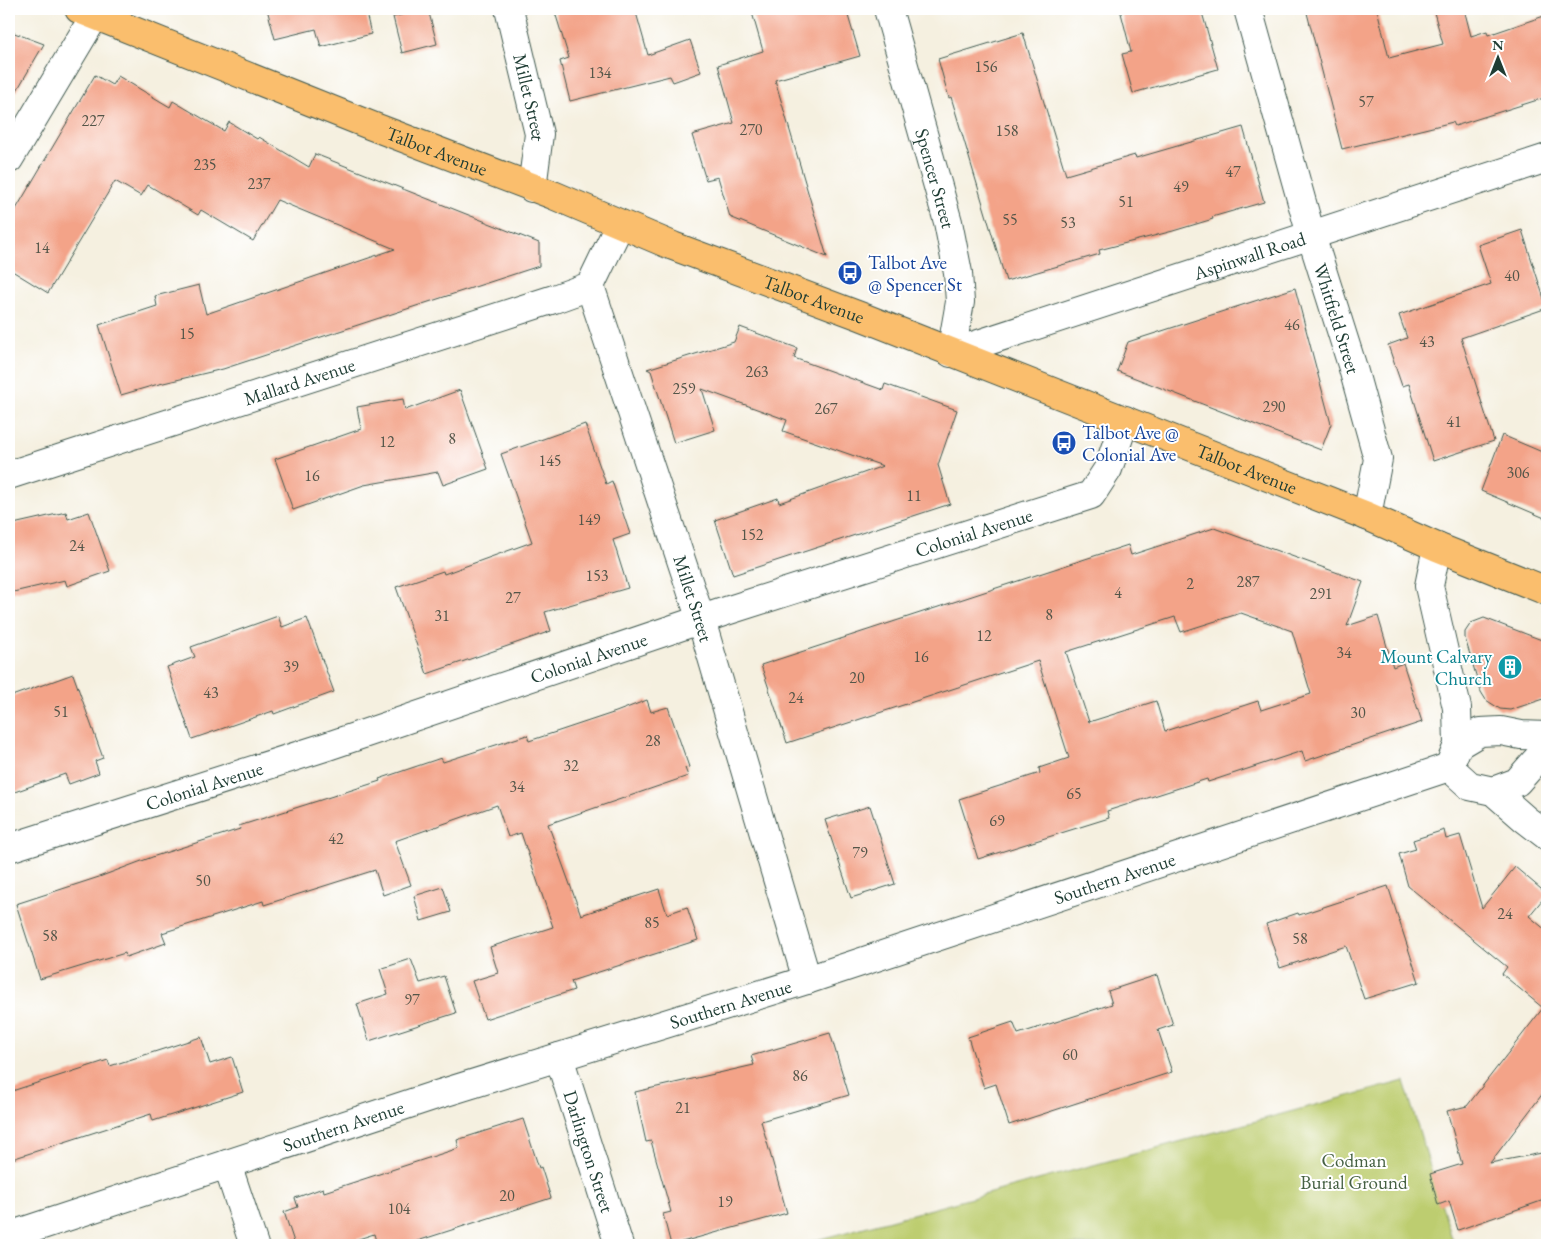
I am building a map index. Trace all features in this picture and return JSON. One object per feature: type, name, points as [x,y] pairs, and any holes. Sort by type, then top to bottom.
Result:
[{"type":"main road","name":"Talbot Avenue","points":[[90,11],[673,246],[860,316],[1125,420],[1366,516],[1547,591]]},
{"type":"street","name":"Millet Street","points":[[509,9],[539,134],[532,188]]},
{"type":"street","name":"Spencer Street","points":[[888,9],[948,222],[958,273],[960,302],[951,353]]},
{"type":"street","name":"Whitfield Street","points":[[1248,9],[1311,235],[1352,365],[1378,459],[1366,516]]},
{"type":"street","points":[[9,159],[90,11]]},
{"type":"street","name":"Aspinwall Road","points":[[951,353],[1547,158]]},
{"type":"street","points":[[590,286],[620,224]]},
{"type":"street","name":"Millet Street","points":[[590,286],[701,620],[807,980]]},
{"type":"street","name":"Mallard Avenue","points":[[9,475],[554,300],[590,286]]},
{"type":"street","name":"Colonial Avenue","points":[[9,848],[334,744],[701,620],[1091,495],[1108,469],[1125,420]]},
{"type":"street","points":[[1437,547],[1429,586],[1457,708],[1453,756],[1470,786],[1494,792],[1547,836]]},
{"type":"street","name":"Southern Avenue","points":[[9,1236],[430,1097],[807,980],[1453,756],[1480,732],[1501,731],[1521,735],[1547,736]]},
{"type":"street","points":[[1494,792],[1517,782],[1547,748]]},
{"type":"street","name":"Darlington Street","points":[[558,1058],[619,1245]]},
{"type":"street","points":[[227,1164],[254,1245]]},
{"type":"green space","name":"Codman Burial Ground","points":[[1404,1081],[1454,1245],[798,1245]]},
{"type":"building","points":[[267,9],[365,9],[371,34],[321,47],[316,29],[275,39]]},
{"type":"building","points":[[428,9],[437,44],[402,53],[393,17]]},
{"type":"building","points":[[554,9],[635,9],[648,55],[690,40],[701,72],[673,82],[670,76],[570,101],[560,61],[569,58]]},
{"type":"building","points":[[751,9],[846,9],[860,56],[775,80],[827,257],[730,217],[718,177],[706,180],[692,135],[734,123],[718,65],[763,51]]},
{"type":"building","points":[[1120,9],[1201,9],[1218,69],[1133,93],[1122,54],[1131,52]]},
{"type":"building","points":[[1306,9],[1377,9],[1389,58],[1443,44],[1433,9],[1464,9],[1471,36],[1487,31],[1488,35],[1547,15],[1547,97],[1455,126],[1453,122],[1342,149]]},
{"type":"building","points":[[9,31],[44,44],[9,104]]},
{"type":"building","points":[[1023,33],[1066,175],[1135,155],[1136,158],[1243,127],[1264,202],[1173,231],[1099,250],[1100,254],[1006,281],[938,59]]},
{"type":"building","points":[[95,75],[112,85],[118,76],[170,107],[173,101],[224,131],[229,122],[257,139],[259,137],[309,167],[315,154],[539,243],[539,266],[223,369],[121,395],[99,325],[157,306],[155,296],[199,285],[206,314],[395,249],[277,200],[253,241],[201,210],[198,215],[148,185],[141,196],[115,181],[48,293],[9,269],[9,221]]},
{"type":"building","points":[[1522,230],[1547,308],[1461,338],[1494,441],[1433,461],[1409,384],[1402,386],[1388,345],[1407,338],[1399,315],[1491,284],[1478,245]]},
{"type":"building","points":[[1295,288],[1331,424],[1321,450],[1117,371],[1128,342]]},
{"type":"building","points":[[740,327],[797,348],[794,358],[883,390],[885,384],[957,410],[938,465],[950,504],[733,575],[715,520],[778,498],[779,503],[883,466],[783,431],[787,420],[702,389],[715,430],[674,443],[651,371],[647,369],[734,342]]},
{"type":"building","points":[[460,390],[488,469],[443,485],[438,472],[364,485],[293,510],[275,459],[361,429],[357,407],[403,399],[405,410]]},
{"type":"building","points":[[585,424],[606,484],[612,481],[630,534],[613,540],[628,588],[545,612],[551,631],[427,674],[396,587],[443,571],[444,574],[532,542],[501,454]]},
{"type":"building","points":[[1502,435],[1547,454],[1547,519],[1481,491]]},
{"type":"building","points":[[66,512],[68,519],[89,512],[110,571],[67,586],[65,580],[9,593],[9,525]]},
{"type":"building","points":[[1214,528],[1363,582],[1347,626],[1378,616],[1393,667],[1403,663],[1422,722],[1305,761],[1302,751],[1208,782],[1207,779],[1107,811],[1109,818],[978,859],[959,799],[1040,773],[1039,768],[1069,758],[1038,661],[787,743],[761,665],[1128,545],[1131,555]],"holes":[[[1241,613],[1292,631],[1311,694],[1261,710],[1258,701],[1165,731],[1156,701],[1089,722],[1066,652],[1175,617],[1181,632]]]},
{"type":"building","points":[[278,616],[282,627],[307,618],[334,692],[274,714],[273,711],[192,739],[167,667],[195,657],[191,647]]},
{"type":"building","name":"Mount Calvary Church","points":[[1484,618],[1547,642],[1547,698],[1510,710],[1500,709],[1486,700],[1481,692],[1465,638],[1465,632],[1471,623]]},
{"type":"building","points":[[73,674],[103,758],[95,761],[99,773],[69,784],[65,774],[9,794],[9,697]]},
{"type":"building","points":[[647,700],[651,712],[668,707],[689,767],[685,768],[688,776],[548,824],[581,915],[659,889],[667,914],[687,907],[698,940],[571,981],[574,990],[485,1019],[472,981],[498,973],[490,947],[553,927],[521,833],[508,837],[497,805],[395,841],[411,885],[383,895],[375,870],[264,905],[263,901],[162,933],[166,943],[126,957],[125,953],[40,979],[16,904],[240,829],[239,826],[380,781],[379,779],[441,758],[443,762],[527,735],[529,741]]},
{"type":"building","points":[[870,806],[895,884],[851,898],[825,820]]},
{"type":"building","points":[[1444,830],[1446,839],[1460,835],[1482,908],[1515,867],[1547,894],[1529,916],[1547,931],[1547,1088],[1490,1163],[1547,1152],[1547,1199],[1458,1230],[1449,1201],[1438,1205],[1430,1174],[1462,1164],[1447,1111],[1467,1106],[1543,1008],[1502,974],[1507,967],[1408,886],[1399,854],[1416,849],[1413,840]]},
{"type":"building","points":[[1388,886],[1419,982],[1364,999],[1346,946],[1280,968],[1266,924]]},
{"type":"building","points":[[443,887],[451,912],[421,921],[414,896]]},
{"type":"building","points":[[411,959],[420,983],[444,976],[456,1013],[369,1041],[357,1004],[388,994],[380,969]]},
{"type":"building","points":[[1157,975],[1173,1025],[1158,1030],[1172,1072],[1009,1125],[996,1084],[984,1088],[968,1037],[1013,1022],[1018,1034],[1112,1004],[1108,991]]},
{"type":"building","points":[[830,1033],[849,1095],[761,1121],[787,1213],[671,1245],[663,1214],[671,1212],[651,1141],[646,1142],[635,1092],[754,1065],[751,1056]]},
{"type":"building","points":[[201,1037],[210,1064],[232,1057],[243,1092],[153,1121],[151,1114],[9,1160],[9,1092],[108,1060],[110,1066]]},
{"type":"building","points":[[523,1119],[551,1198],[405,1245],[377,1245],[374,1234],[340,1245],[295,1245],[284,1212],[298,1207],[295,1198],[323,1188],[324,1192],[459,1148],[457,1140]]},
{"type":"place","name":"Talbot Ave @ Spencer St","points":[[850,273]]},
{"type":"place","name":"Talbot Ave @ Colonial Ave","points":[[1064,443]]},
{"type":"place","name":"Mount Calvary Church","points":[[1510,667]]}]
